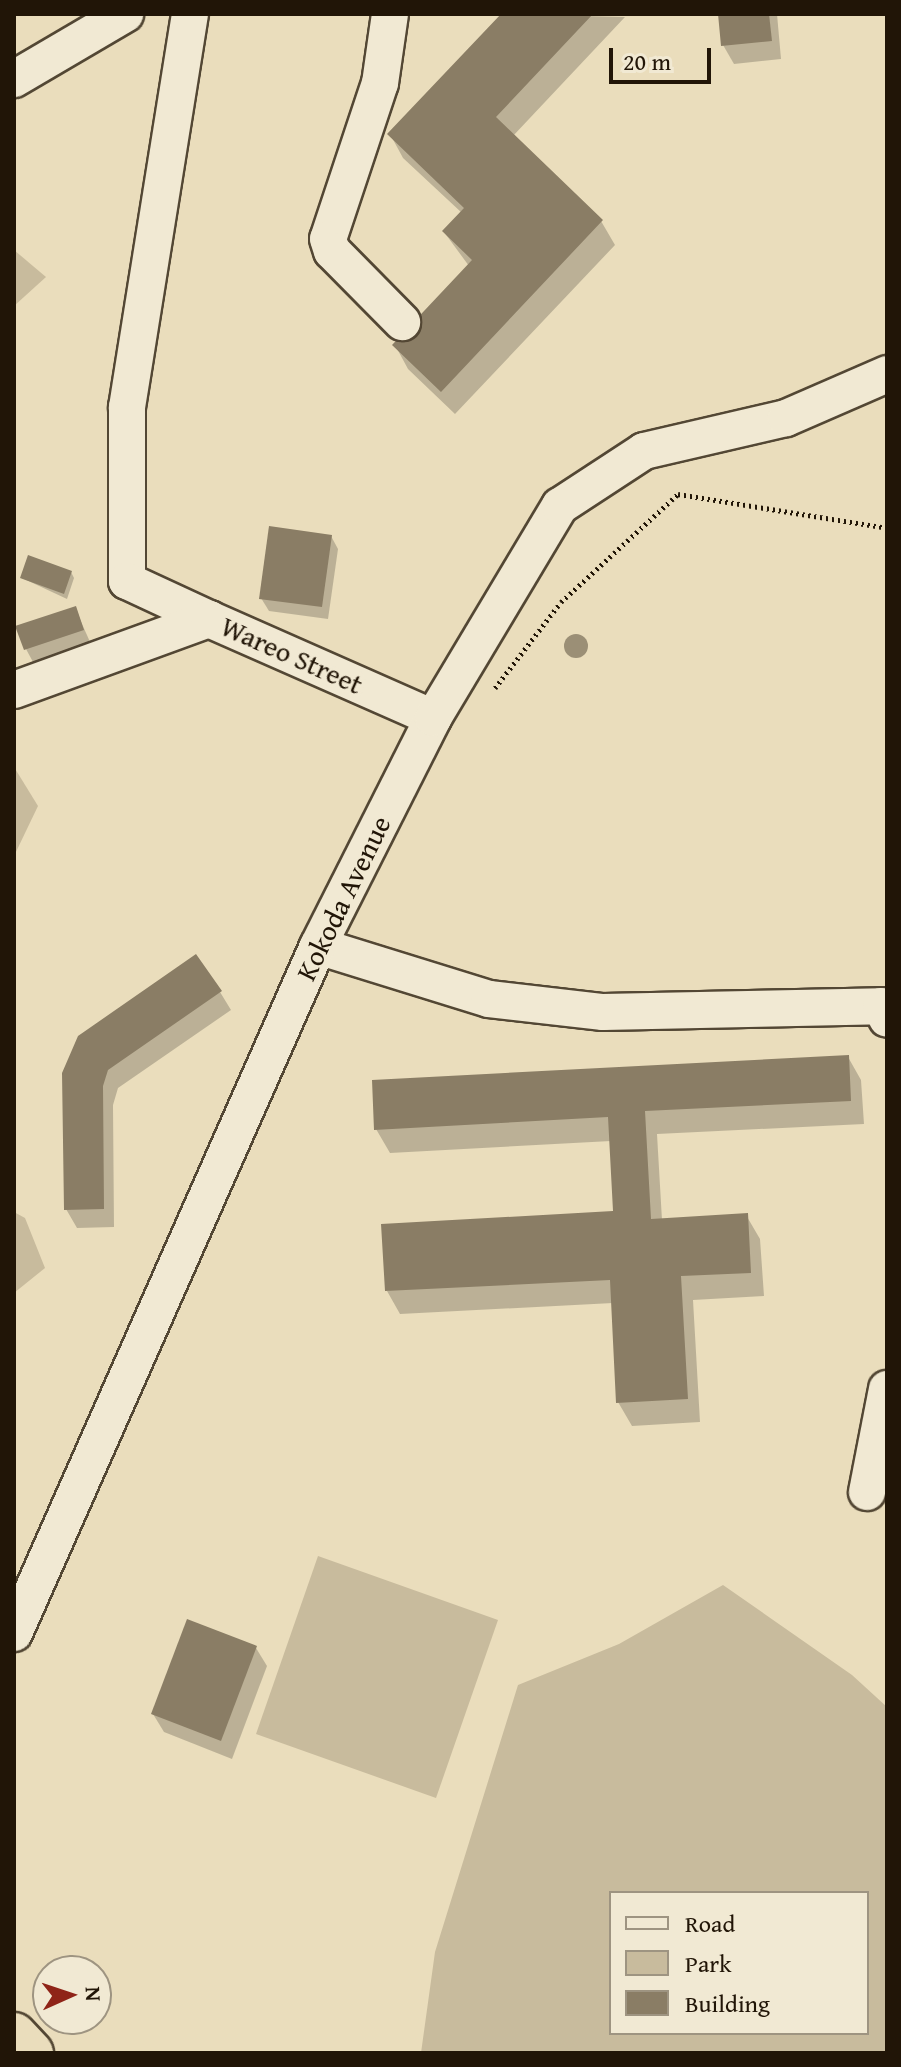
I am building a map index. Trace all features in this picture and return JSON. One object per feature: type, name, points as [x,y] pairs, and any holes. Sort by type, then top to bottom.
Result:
[{"type":"highway","points":[[14,2035],[31,2053]]},
{"type":"street","points":[[14,79],[125,14]]},
{"type":"street","points":[[190,14],[127,407],[127,581],[209,619]]},
{"type":"street","points":[[390,14],[380,83],[328,239],[332,251],[402,322]]},
{"type":"street","name":"Kokoda Avenue","points":[[14,1633],[318,946],[433,718],[560,506],[644,451],[786,418],[887,374]]},
{"type":"street","name":"Wareo Street","points":[[14,690],[209,619],[433,718]]},
{"type":"street","points":[[318,946],[489,999],[603,1012],[881,1006],[887,1019]]},
{"type":"street","points":[[867,1492],[887,1389]]},
{"type":"path","points":[[485,700],[561,602],[678,494],[887,528]]},
{"type":"green space","points":[[14,250],[46,277],[14,306]]},
{"type":"green space","points":[[14,767],[38,806],[14,856]]},
{"type":"green space","points":[[14,1212],[25,1218],[45,1268],[14,1293]]},
{"type":"green space","points":[[318,1556],[498,1620],[436,1798],[256,1734]]},
{"type":"green space","points":[[723,1585],[852,1675],[887,1707],[887,2053],[421,2053],[435,1952],[518,1685],[619,1644]]},
{"type":"building","points":[[501,14],[593,14],[496,117],[603,220],[441,392],[392,345],[472,260],[442,231],[464,208],[387,134]]},
{"type":"building","points":[[718,14],[769,14],[772,41],[721,46]]},
{"type":"building","points":[[269,526],[332,535],[322,607],[259,599]]},
{"type":"building","points":[[28,555],[72,571],[64,594],[20,578]]},
{"type":"building","points":[[76,606],[84,630],[24,650],[15,626]]},
{"type":"building","points":[[196,954],[222,991],[108,1070],[103,1086],[104,1209],[64,1210],[62,1073],[78,1036]]},
{"type":"building","points":[[849,1055],[851,1101],[645,1111],[651,1219],[748,1213],[751,1273],[681,1276],[688,1399],[616,1403],[610,1280],[385,1291],[381,1224],[613,1211],[608,1117],[374,1130],[372,1080]]},
{"type":"building","points":[[187,1619],[257,1646],[221,1741],[151,1714]]}]
